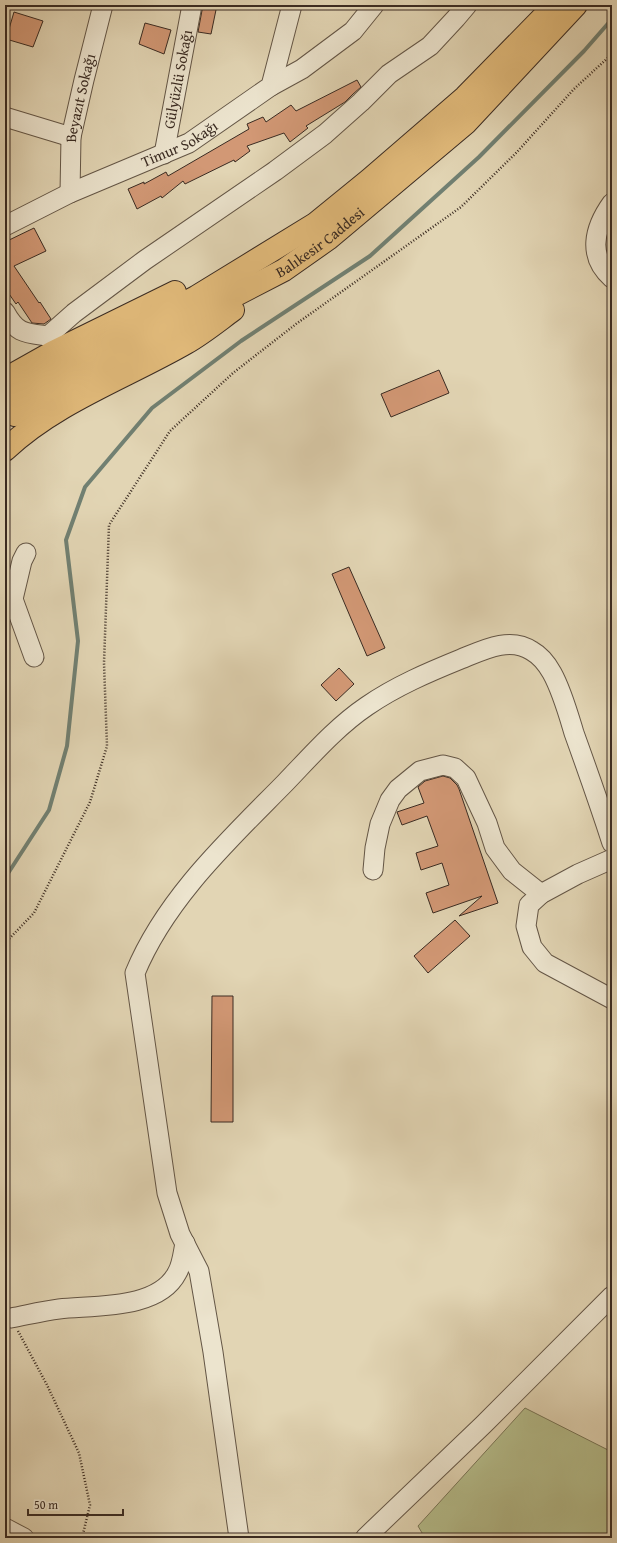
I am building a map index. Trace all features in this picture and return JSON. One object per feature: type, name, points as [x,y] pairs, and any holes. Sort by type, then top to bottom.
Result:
[{"type":"main road","name":"Balıkesir Caddesi","points":[[10,408],[76,359],[196,297],[315,224],[408,147],[465,97],[555,5]]},
{"type":"main road","name":"Balıkesir Caddesi","points":[[10,408],[87,372],[284,270],[340,229],[466,123],[576,5]]},
{"type":"main road","points":[[5,380],[54,352],[136,310],[219,271],[273,250]]},
{"type":"main road","points":[[5,450],[38,424],[88,393],[186,343],[250,298],[284,270]]},
{"type":"street","name":"Beyazıt Sokağı","points":[[70,193],[71,137],[103,5]]},
{"type":"street","name":"Gülyüzlü Sokağı","points":[[164,154],[192,5]]},
{"type":"street","points":[[271,86],[292,5]]},
{"type":"street","name":"Timur Sokağı","points":[[5,226],[70,193],[189,143],[271,86],[302,69],[353,31],[374,5]]},
{"type":"street","points":[[5,312],[10,322],[25,333],[48,336],[74,313],[145,260],[275,171],[325,134],[361,102],[389,74],[430,46],[467,5]]},
{"type":"street","points":[[5,117],[71,137]]},
{"type":"street","points":[[612,204],[598,227],[595,238],[599,261],[612,278]]},
{"type":"street","points":[[26,553],[22,561],[9,604],[34,657]]},
{"type":"street","points":[[239,1538],[236,1524],[232,1479],[213,1352],[199,1271],[180,1234],[167,1193],[135,973],[145,950],[185,890],[238,831],[343,725],[365,707],[386,693],[436,669],[504,644],[518,645],[531,650],[542,659],[553,674],[612,843]]},
{"type":"street","points":[[373,870],[375,848],[380,824],[390,800],[398,789],[420,771],[443,765],[455,768],[466,778],[486,823],[495,848],[512,871],[541,894]]},
{"type":"street","points":[[612,859],[578,874],[541,894],[529,905],[526,926],[532,947],[545,963],[612,999]]},
{"type":"street","points":[[11,1318],[57,1309],[128,1302],[154,1295],[164,1288],[177,1273],[185,1244]]},
{"type":"street","points":[[366,1538],[483,1425],[612,1296]]},
{"type":"street","points":[[5,1528],[24,1538]]},
{"type":"path","points":[[5,943],[34,914],[90,802],[107,746],[104,663],[109,525],[170,431],[233,373],[296,324],[461,207],[517,152],[574,89],[612,54]]},
{"type":"path","points":[[11,1318],[47,1384],[79,1453],[90,1505],[82,1538]]},
{"type":"green space","points":[[525,1408],[612,1452],[612,1538],[425,1538],[418,1526]]},
{"type":"building","points":[[203,5],[217,5],[211,34],[198,32]]},
{"type":"building","points":[[14,12],[43,21],[33,47],[6,39]]},
{"type":"building","points":[[145,23],[171,30],[164,54],[139,44]]},
{"type":"building","points":[[357,80],[361,87],[345,102],[306,126],[308,128],[290,142],[284,133],[247,146],[250,151],[235,162],[234,160],[185,184],[183,181],[162,198],[161,196],[137,209],[128,189],[144,182],[144,184],[166,172],[168,176],[249,129],[247,124],[263,117],[266,122],[291,105],[296,111]]},
{"type":"building","points":[[34,228],[46,251],[14,266],[51,319],[44,324],[32,323],[18,302],[16,304],[5,288],[5,242]]},
{"type":"building","points":[[439,370],[449,393],[391,417],[381,394]]},
{"type":"building","points":[[349,567],[385,648],[367,656],[332,574]]},
{"type":"building","points":[[339,668],[354,684],[336,701],[321,685]]},
{"type":"building","points":[[443,776],[450,778],[459,789],[498,903],[459,916],[482,896],[433,913],[426,893],[449,885],[442,863],[421,870],[416,853],[438,846],[427,816],[402,825],[397,812],[424,803],[418,787],[425,781]]},
{"type":"building","points":[[455,920],[470,936],[428,973],[414,956]]},
{"type":"building","points":[[212,996],[233,996],[233,1122],[211,1122]]},
{"type":"waterway","points":[[5,878],[49,810],[67,746],[78,641],[66,540],[85,487],[152,408],[241,341],[370,256],[479,157],[584,51],[612,19]]}]
